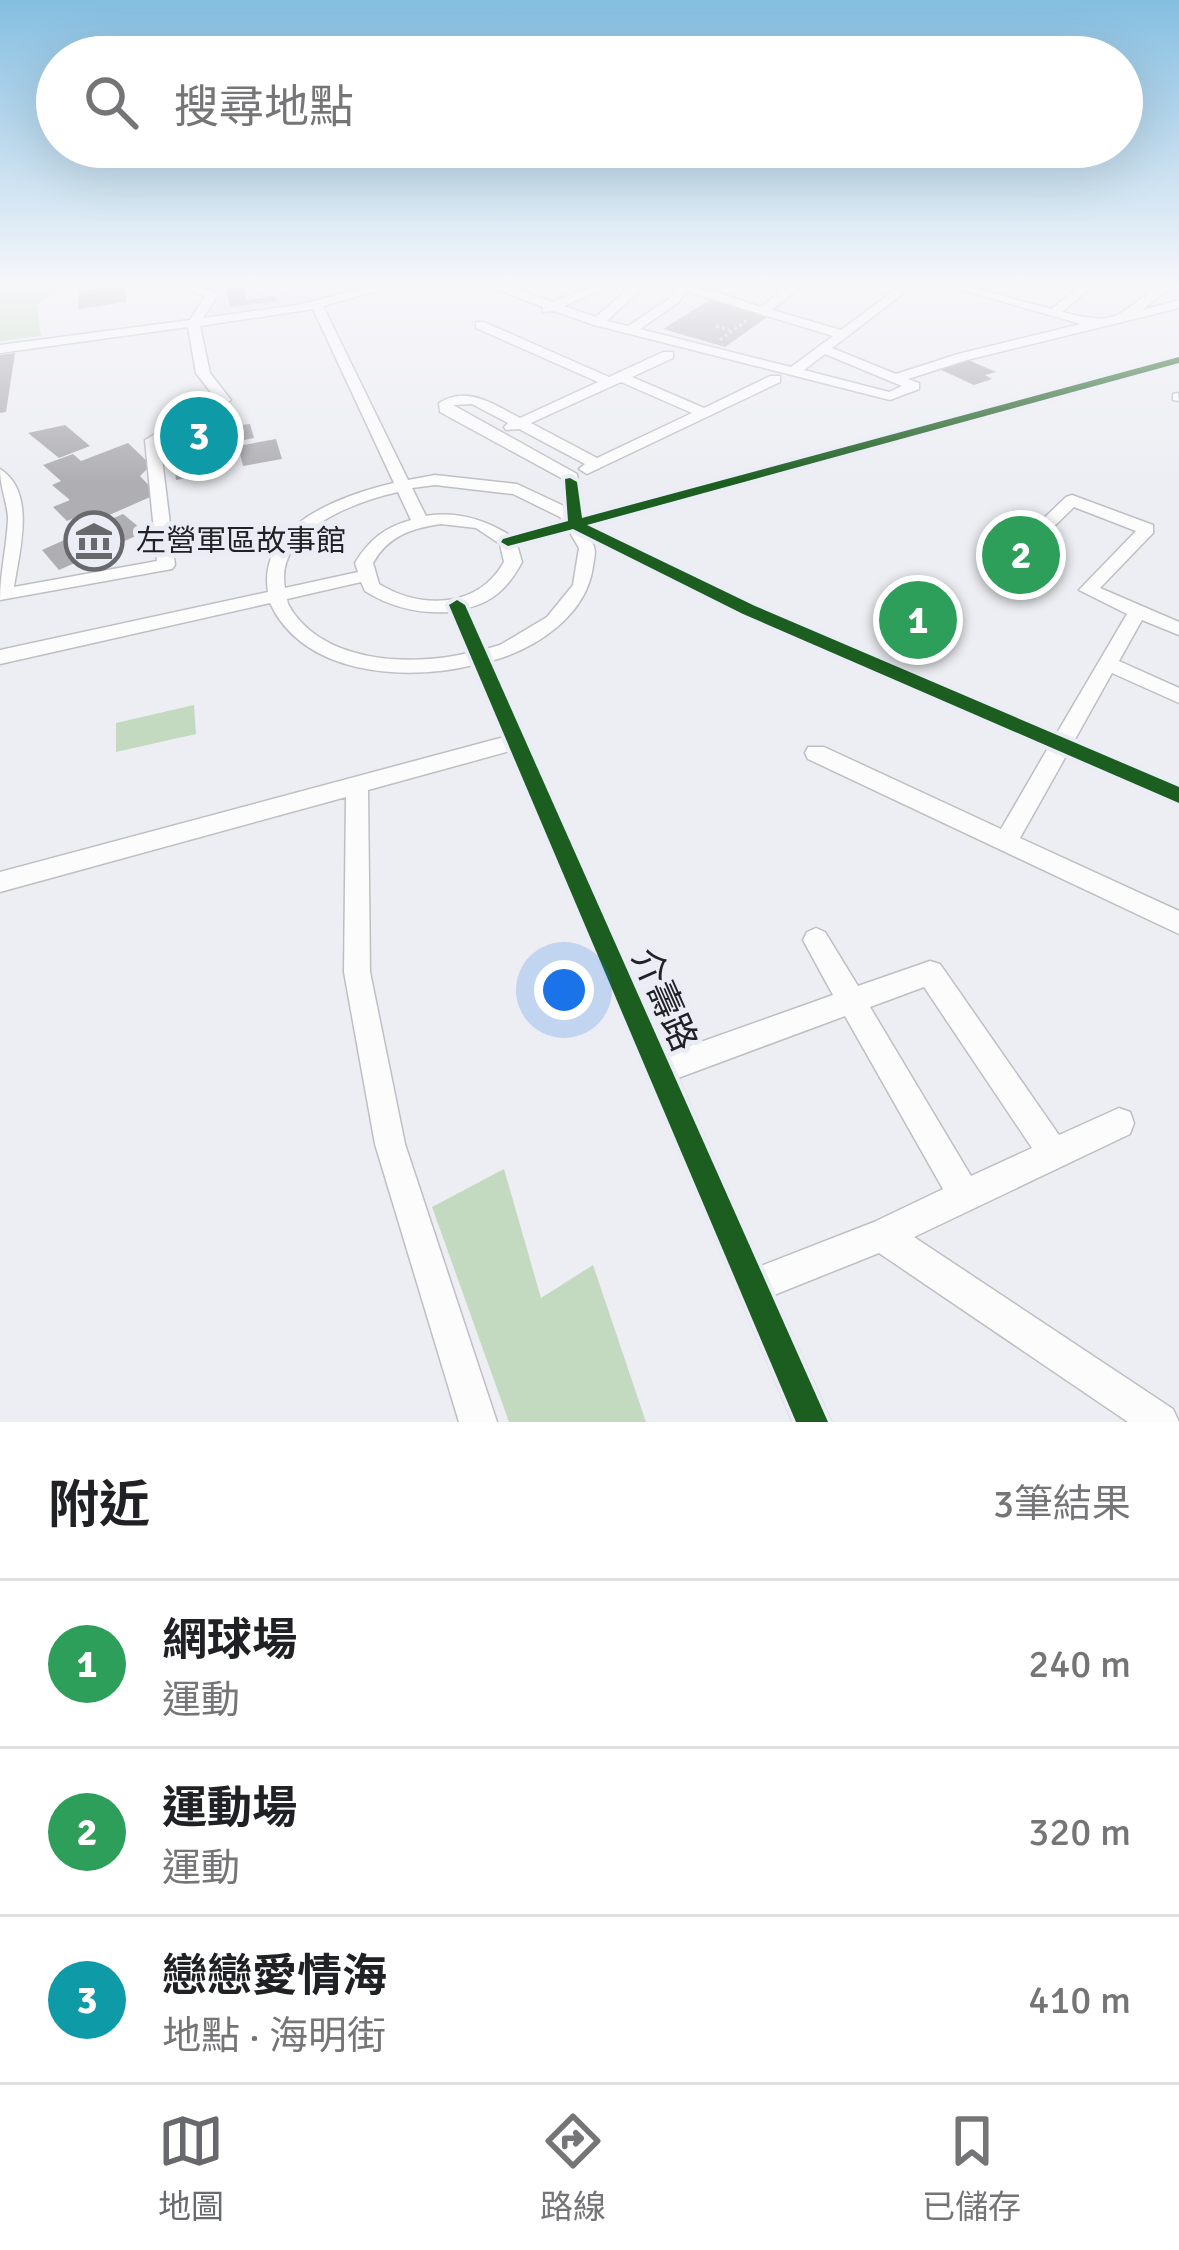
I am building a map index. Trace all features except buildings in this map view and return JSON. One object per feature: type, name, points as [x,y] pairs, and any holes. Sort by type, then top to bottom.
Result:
[{"type":"street","points":[[0,474],[16,513],[4,595],[166,566],[152,440],[224,400],[203,373],[198,349]]},
{"type":"street","points":[[334,349],[406,483],[420,522]]},
{"type":"street","points":[[540,349],[704,413]]},
{"type":"street","points":[[707,349],[890,396],[914,386],[824,349]]},
{"type":"street","points":[[794,371],[823,349]]},
{"type":"street","points":[[896,379],[995,349]]},
{"type":"street","points":[[493,435],[668,355]]},
{"type":"street","points":[[508,542],[1179,360]]},
{"type":"street","points":[[570,479],[775,379]]},
{"type":"street","points":[[570,479],[445,409],[446,404],[458,398],[476,400],[597,464]]},
{"type":"street","points":[[570,479],[576,525],[587,544],[590,565],[585,587],[570,609],[517,647],[479,659],[418,668],[358,661],[310,641],[293,627],[276,595],[280,561],[301,531],[337,506],[406,483],[464,480],[505,486],[541,498],[576,525],[749,610],[1179,795]]},
{"type":"street","points":[[1028,543],[1072,500],[1147,529],[1088,590],[1179,629]]},
{"type":"street","points":[[420,522],[481,524],[508,542],[512,562],[501,583],[457,604],[398,603],[382,596],[364,576],[370,549],[400,528],[420,522]]},
{"type":"street","points":[[0,657],[364,576]]},
{"type":"street","name":"介壽路","points":[[457,604],[812,1422]]},
{"type":"street","points":[[1006,841],[1138,611]]},
{"type":"street","points":[[1108,663],[1179,696]]},
{"type":"street","points":[[0,882],[514,742]]},
{"type":"street","points":[[816,753],[1179,923]]},
{"type":"street","points":[[357,784],[357,972],[389,1144],[478,1422]]},
{"type":"street","points":[[816,940],[965,1196]]},
{"type":"street","points":[[659,1071],[930,974],[1054,1154]]},
{"type":"street","points":[[753,1286],[882,1235],[1119,1123]]},
{"type":"street","points":[[882,1235],[1160,1422]]},
{"type":"green space","points":[[923,593],[957,610],[912,649],[878,630]]},
{"type":"green space","points":[[194,705],[196,734],[116,752],[116,723]]},
{"type":"green space","points":[[504,1169],[541,1298],[593,1265],[646,1422],[509,1422],[432,1207]]},
{"type":"cycle path","points":[[508,542],[1179,360]]},
{"type":"cycle path","points":[[570,482],[576,525],[749,610],[1179,795]]},
{"type":"cycle path","points":[[457,605],[812,1422]]},
{"type":"place","name":"戀戀愛情海","points":[[199,436]]},
{"type":"place","name":"左營軍區故事館","points":[[94,541]]},
{"type":"place","name":"運動場","points":[[1021,555]]},
{"type":"place","name":"網球場","points":[[918,620]]}]
